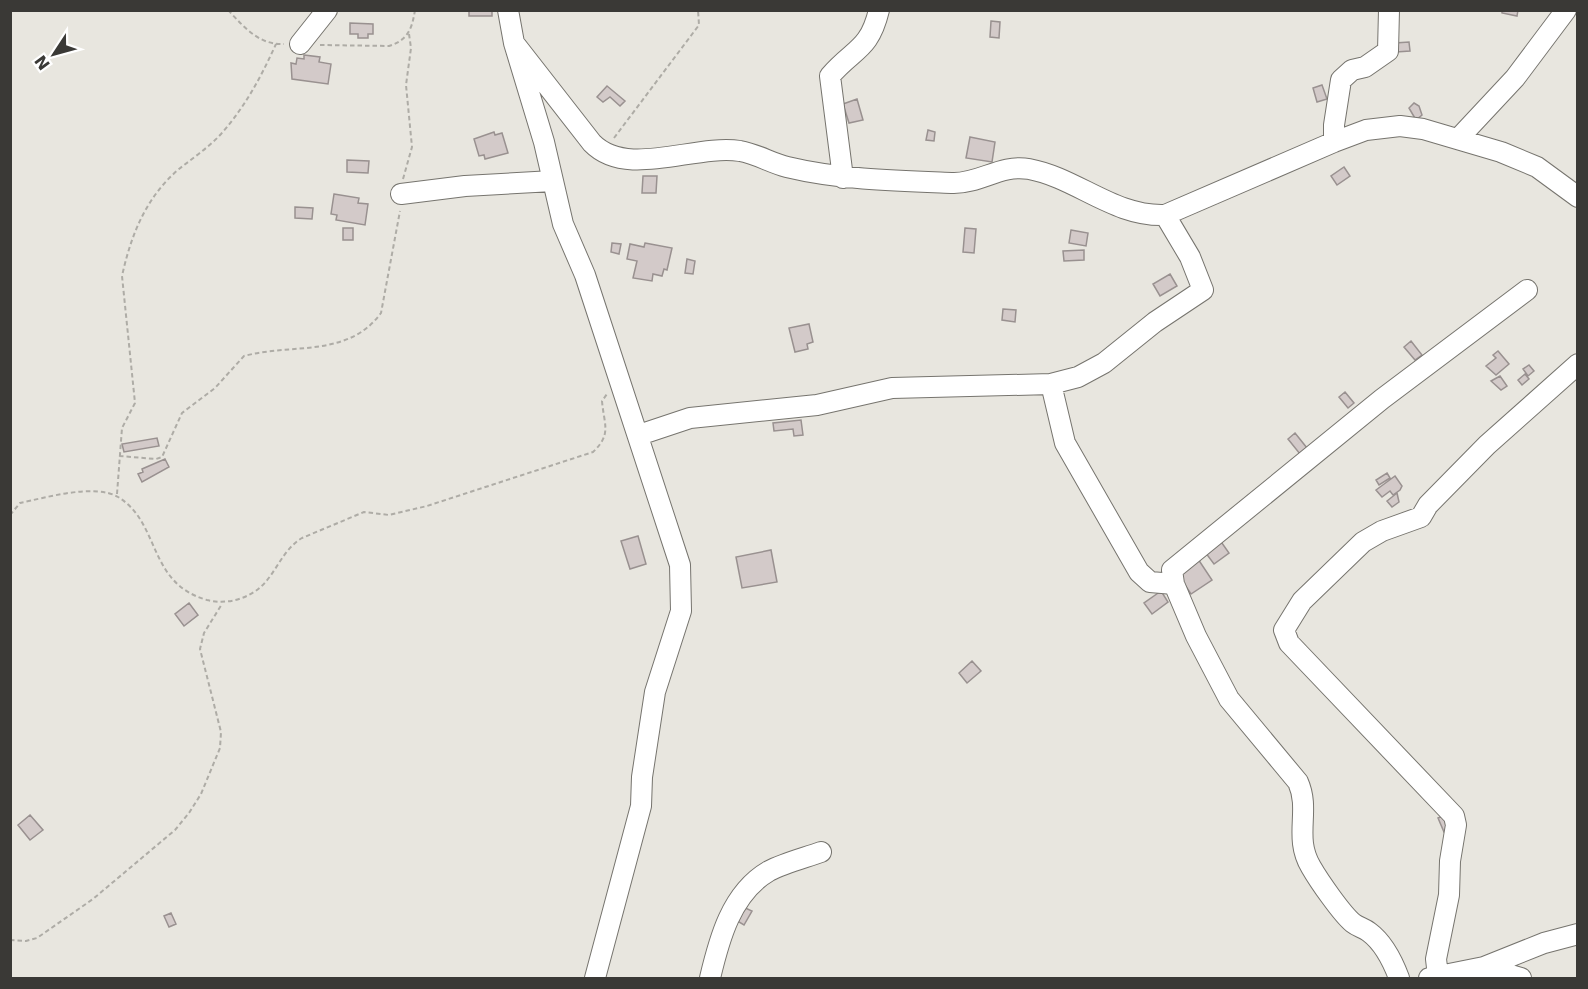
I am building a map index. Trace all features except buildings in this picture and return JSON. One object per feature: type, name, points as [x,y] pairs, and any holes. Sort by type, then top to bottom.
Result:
[{"type":"street","points":[[300,44],[327,10]]},
{"type":"street","points":[[508,10],[514,43],[563,224],[585,275],[680,565],[681,611],[655,692],[642,777],[641,806],[595,978]]},
{"type":"street","points":[[843,178],[830,76],[864,47],[872,36],[879,10]]},
{"type":"street","points":[[1334,142],[1334,125],[1341,80],[1352,70],[1365,67],[1388,51],[1389,10]]},
{"type":"street","points":[[1458,139],[1515,78],[1566,10]]},
{"type":"street","points":[[514,43],[567,115],[602,153],[621,160],[718,150],[741,151],[785,167],[843,178],[957,183],[1011,167],[1031,170],[1121,208],[1149,216],[1165,215],[1366,130],[1400,126],[1423,129],[1458,139],[1537,167],[1578,197]]},
{"type":"street","points":[[401,194],[465,186],[553,181]]},
{"type":"street","points":[[639,435],[690,418],[817,405],[892,388],[1051,384],[1078,377],[1104,363],[1155,322],[1203,290],[1190,257],[1165,215]]},
{"type":"street","points":[[1399,978],[1383,946],[1370,933],[1351,922],[1311,868],[1302,849],[1300,830],[1304,809],[1302,791],[1298,782],[1229,699],[1196,636],[1174,584],[1174,567],[1382,399],[1527,290]]},
{"type":"street","points":[[1578,364],[1486,445],[1428,505],[1421,518],[1382,531],[1363,542],[1302,601],[1284,630],[1289,643],[1454,816],[1456,825],[1450,861],[1449,895],[1433,977],[1484,967],[1544,943],[1578,934]]},
{"type":"street","points":[[1051,384],[1054,407],[1065,443],[1139,572],[1150,582],[1174,584]]},
{"type":"street","points":[[710,978],[721,933],[746,891],[768,872],[821,852]]},
{"type":"street","points":[[1484,967],[1521,978]]},
{"type":"path","points":[[602,153],[699,26],[698,10]]},
{"type":"path","points":[[118,456],[156,459],[162,457],[182,413],[215,388],[242,357],[304,346],[340,344],[370,324],[381,313],[401,194],[412,147],[406,85],[411,48],[409,34]]},
{"type":"path","points":[[117,496],[118,456],[122,428],[135,403],[122,276],[138,225],[153,194],[219,137],[242,110],[276,44]]},
{"type":"path","points":[[10,515],[20,503],[73,492],[117,496],[133,509],[170,577],[180,589],[195,597],[222,604],[254,592],[266,581],[285,552],[302,538],[364,513],[389,515],[427,506],[593,452],[604,442],[607,431],[602,401],[620,381]]},
{"type":"path","points":[[10,939],[26,941],[38,938],[93,900],[175,830],[189,813],[201,794],[220,748],[221,732],[200,649],[204,633],[222,604]]}]
